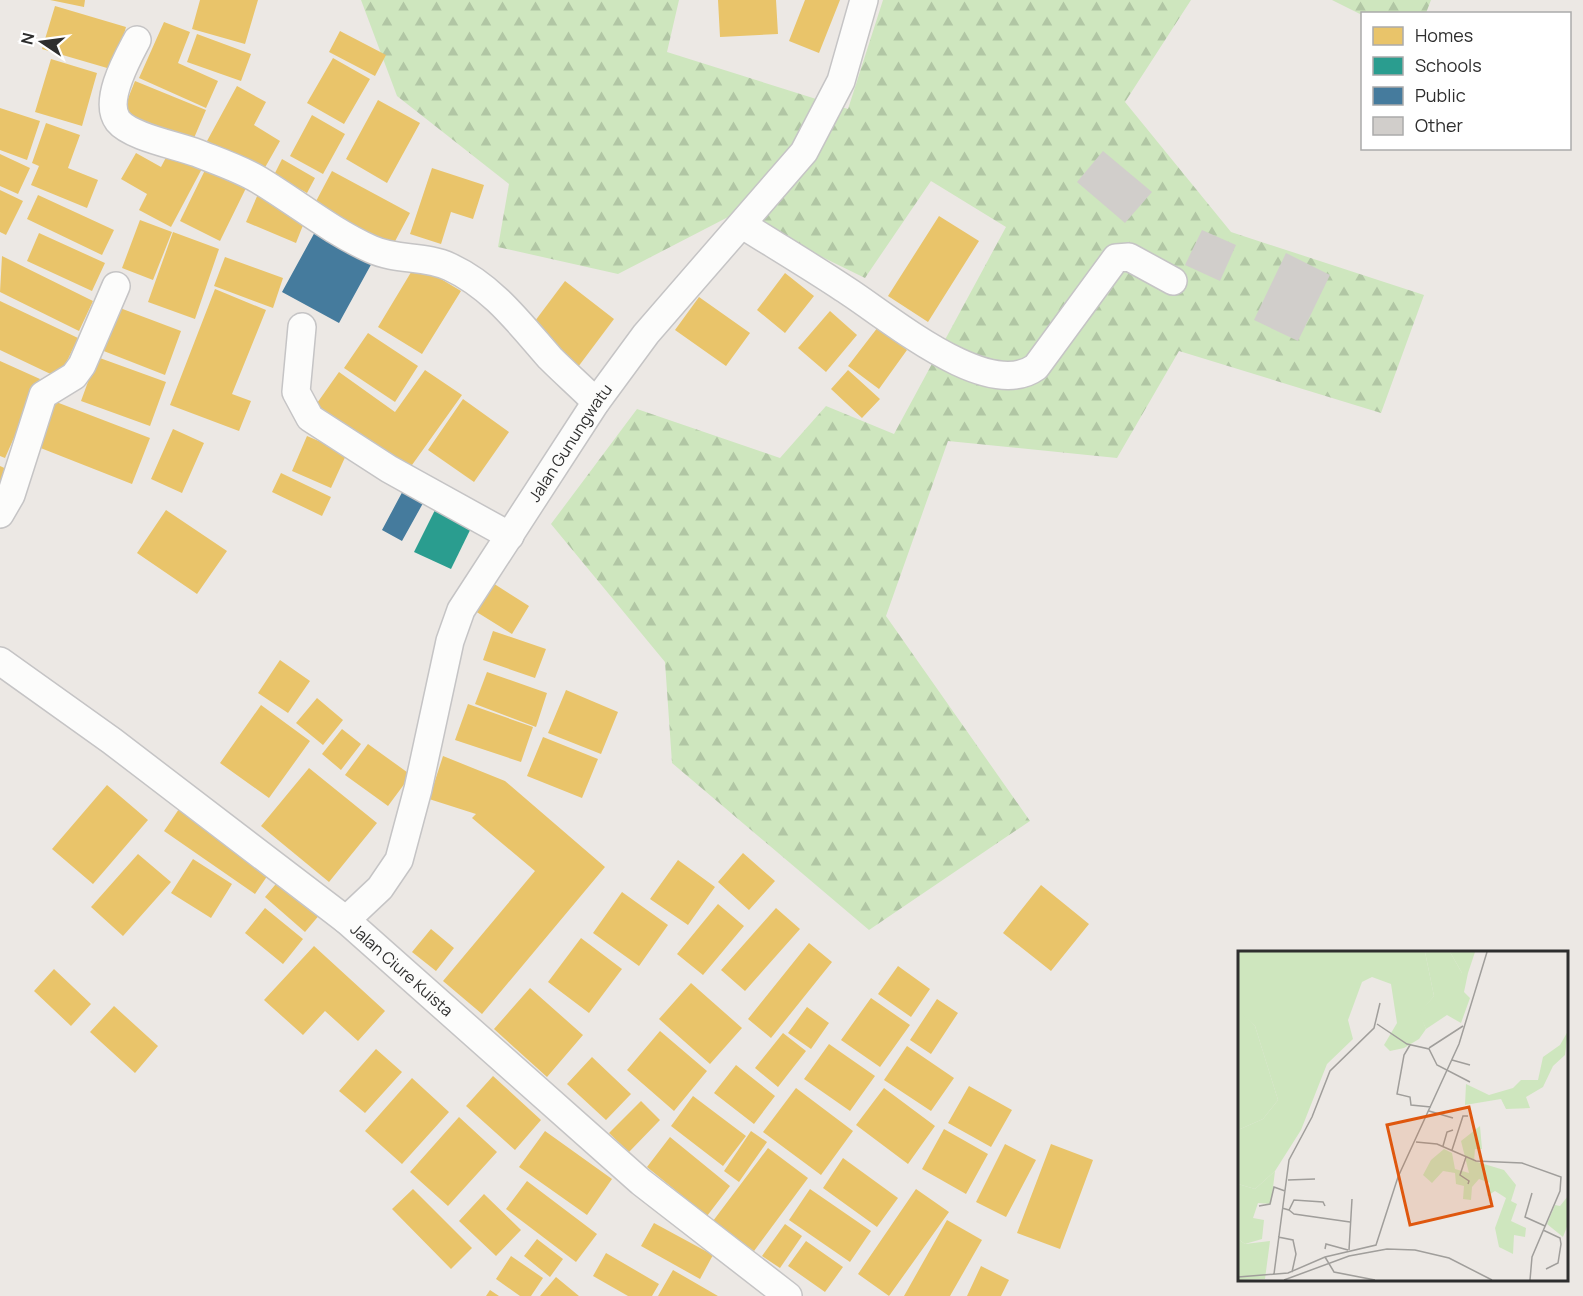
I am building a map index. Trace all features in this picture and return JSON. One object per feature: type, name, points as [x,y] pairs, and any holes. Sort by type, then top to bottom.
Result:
[{"type":"street","name":"Jalan Gunungwatu","points":[[346,920],[380,888],[399,860],[418,789],[450,641],[461,610],[596,402],[646,334],[804,152],[841,81],[864,0]]},
{"type":"street","points":[[137,40],[121,72],[114,98],[116,118],[125,129],[186,148],[257,179],[320,221],[392,258],[433,260],[451,267],[478,283],[513,314],[551,358],[596,402]]},
{"type":"street","points":[[742,225],[843,288],[910,334],[962,363],[1000,375],[1027,374],[1036,367],[1116,258],[1129,257],[1173,281]]},
{"type":"street","points":[[0,514],[11,495],[43,395],[46,391],[74,376],[82,365],[116,286]]},
{"type":"street","points":[[302,327],[296,392],[310,418],[389,469],[510,536]]},
{"type":"street","name":"Jalan Ciure Kuista","points":[[0,661],[112,741],[346,920],[641,1182],[788,1296]]},
{"type":"green space","points":[[361,0],[679,0],[667,52],[848,109],[883,0],[1191,0],[1125,102],[1231,232],[1424,295],[1381,413],[1179,351],[1117,458],[948,441],[886,616],[1030,821],[869,930],[672,763],[665,662],[551,524],[637,409],[780,458],[826,406],[894,434],[1006,227],[931,181],[865,278],[734,214],[618,274],[498,247],[509,184],[397,96]]},
{"type":"green space","points":[[1332,0],[1431,0],[1426,12],[1361,12],[1361,14]]},
{"type":"building: Homes","points":[[50,0],[85,0],[84,7]]},
{"type":"building: Homes","points":[[200,0],[258,0],[245,44],[192,29]]},
{"type":"building: Homes","points":[[718,0],[776,0],[778,34],[720,37]]},
{"type":"building: Homes","points":[[805,0],[840,0],[819,53],[789,41]]},
{"type":"building: Homes","points":[[55,6],[126,27],[114,70],[42,49]]},
{"type":"building: Homes","points":[[164,22],[190,32],[178,63],[218,81],[206,108],[139,78]]},
{"type":"building: Homes","points":[[340,31],[386,55],[375,76],[329,52]]},
{"type":"building: Homes","points":[[197,34],[251,54],[241,81],[187,62]]},
{"type":"building: Homes","points":[[333,58],[370,79],[344,124],[307,103]]},
{"type":"building: Homes","points":[[51,59],[97,73],[82,126],[35,112]]},
{"type":"building: Homes","points":[[135,81],[206,110],[191,145],[121,116]]},
{"type":"building: Homes","points":[[237,86],[266,102],[254,125],[280,141],[263,171],[207,141]]},
{"type":"building: Homes","points":[[378,100],[420,123],[387,183],[346,159]]},
{"type":"building: Homes","points":[[0,108],[40,121],[27,160],[0,150]]},
{"type":"building: Homes","points":[[312,115],[345,134],[323,174],[290,156]]},
{"type":"building: Homes","points":[[46,123],[80,135],[68,168],[98,180],[87,208],[31,185],[39,166],[32,163]]},
{"type":"building: Homes","points":[[172,146],[205,163],[171,227],[139,210],[147,194],[121,179],[136,153],[161,167]]},
{"type":"building: Homes","points":[[0,154],[30,168],[18,194],[0,186]]},
{"type":"building: Homes","points":[[282,159],[315,178],[307,193],[274,175]]},
{"type":"building: Homes","points":[[208,164],[248,184],[220,241],[180,221]]},
{"type":"building: Homes","points":[[432,168],[484,185],[473,219],[451,212],[441,244],[410,234]]},
{"type":"building: Homes","points":[[332,171],[410,213],[392,247],[314,205]]},
{"type":"building: Homes","points":[[0,190],[23,201],[6,235],[0,232]]},
{"type":"building: Homes","points":[[258,194],[307,215],[296,243],[246,222]]},
{"type":"building: Homes","points":[[38,195],[114,230],[102,255],[27,219]]},
{"type":"building: Homes","points":[[939,216],[979,241],[928,322],[888,296]]},
{"type":"building: Homes","points":[[140,220],[172,232],[153,280],[122,268]]},
{"type":"building: Homes","points":[[173,232],[219,249],[195,319],[148,302]]},
{"type":"building: Homes","points":[[39,233],[105,263],[92,291],[27,261]]},
{"type":"building: Homes","points":[[2,256],[93,301],[79,331],[0,292]]},
{"type":"building: Homes","points":[[225,257],[283,278],[273,308],[214,286]]},
{"type":"building: Homes","points":[[416,264],[461,291],[422,354],[378,327]]},
{"type":"building: Homes","points":[[785,273],[814,296],[785,333],[757,310]]},
{"type":"building: Homes","points":[[565,281],[614,319],[578,367],[529,329]]},
{"type":"building: Homes","points":[[215,289],[266,310],[232,394],[251,401],[239,431],[170,405]]},
{"type":"building: Homes","points":[[699,297],[750,333],[726,366],[675,330]]},
{"type":"building: Homes","points":[[0,301],[78,338],[59,378],[0,350]]},
{"type":"building: Homes","points":[[112,305],[181,331],[165,375],[96,348]]},
{"type":"building: Homes","points":[[830,311],[857,335],[826,372],[798,348]]},
{"type":"building: Homes","points":[[878,327],[907,350],[879,389],[848,366]]},
{"type":"building: Homes","points":[[368,333],[418,366],[395,402],[344,368]]},
{"type":"building: Homes","points":[[97,357],[166,382],[150,426],[81,401]]},
{"type":"building: Homes","points":[[0,361],[40,379],[5,458],[0,456]]},
{"type":"building: Homes","points":[[425,370],[462,395],[407,472],[315,406],[339,372],[395,412]]},
{"type":"building: Homes","points":[[848,370],[880,399],[862,418],[831,389]]},
{"type":"building: Homes","points":[[463,399],[509,432],[474,482],[428,450]]},
{"type":"building: Homes","points":[[51,400],[150,438],[132,484],[33,445]]},
{"type":"building: Homes","points":[[173,429],[204,443],[182,493],[151,479]]},
{"type":"building: Homes","points":[[307,436],[347,453],[331,488],[292,471]]},
{"type":"building: Homes","points":[[0,466],[11,471],[0,496]]},
{"type":"building: Homes","points":[[281,473],[331,497],[322,516],[272,492]]},
{"type":"building: Homes","points":[[166,510],[227,551],[197,594],[137,553]]},
{"type":"building: Homes","points":[[485,578],[529,606],[512,634],[467,606]]},
{"type":"building: Homes","points":[[493,631],[546,649],[535,678],[483,660]]},
{"type":"building: Homes","points":[[280,660],[310,681],[288,713],[258,693]]},
{"type":"building: Homes","points":[[487,672],[547,693],[536,727],[475,704]]},
{"type":"building: Homes","points":[[566,690],[618,712],[601,754],[548,733]]},
{"type":"building: Homes","points":[[317,698],[343,720],[323,745],[296,723]]},
{"type":"building: Homes","points":[[468,704],[533,727],[521,762],[455,740]]},
{"type":"building: Homes","points":[[261,705],[310,741],[269,798],[220,763]]},
{"type":"building: Homes","points":[[342,729],[361,744],[341,770],[322,754]]},
{"type":"building: Homes","points":[[543,737],[598,759],[582,798],[527,776]]},
{"type":"building: Homes","points":[[368,744],[411,775],[388,806],[345,775]]},
{"type":"building: Homes","points":[[443,756],[505,781],[605,867],[482,1014],[443,981],[535,871],[472,818],[476,814],[429,799]]},
{"type":"building: Homes","points":[[309,768],[377,823],[329,882],[261,826]]},
{"type":"building: Homes","points":[[107,785],[148,820],[93,884],[52,849]]},
{"type":"building: Homes","points":[[179,809],[270,872],[255,894],[164,831]]},
{"type":"building: Homes","points":[[743,853],[775,881],[749,910],[718,882]]},
{"type":"building: Homes","points":[[138,854],[171,882],[123,936],[91,907]]},
{"type":"building: Homes","points":[[193,859],[232,884],[211,918],[171,893]]},
{"type":"building: Homes","points":[[678,860],[715,887],[688,925],[650,899]]},
{"type":"building: Homes","points":[[280,879],[321,913],[305,932],[265,897]]},
{"type":"building: Homes","points":[[1041,885],[1089,924],[1051,971],[1003,933]]},
{"type":"building: Homes","points":[[622,892],[668,925],[639,966],[593,933]]},
{"type":"building: Homes","points":[[718,904],[744,926],[703,975],[677,954]]},
{"type":"building: Homes","points":[[265,908],[303,939],[283,964],[245,933]]},
{"type":"building: Homes","points":[[776,908],[800,929],[745,991],[721,970]]},
{"type":"building: Homes","points":[[431,929],[454,948],[436,971],[412,952]]},
{"type":"building: Homes","points":[[581,938],[622,969],[589,1013],[548,982]]},
{"type":"building: Homes","points":[[809,943],[832,962],[771,1038],[748,1019]]},
{"type":"building: Homes","points":[[314,946],[385,1011],[358,1041],[325,1011],[303,1035],[264,1000]]},
{"type":"building: Homes","points":[[898,966],[930,989],[911,1017],[878,994]]},
{"type":"building: Homes","points":[[54,969],[91,1004],[71,1026],[34,991]]},
{"type":"building: Homes","points":[[691,983],[742,1028],[710,1064],[659,1019]]},
{"type":"building: Homes","points":[[530,988],[583,1035],[547,1077],[494,1029]]},
{"type":"building: Homes","points":[[871,998],[910,1025],[880,1067],[841,1040]]},
{"type":"building: Homes","points":[[937,999],[958,1013],[931,1054],[910,1040]]},
{"type":"building: Homes","points":[[114,1006],[158,1046],[135,1073],[90,1032]]},
{"type":"building: Homes","points":[[807,1007],[829,1023],[811,1049],[788,1033]]},
{"type":"building: Homes","points":[[660,1031],[707,1071],[674,1111],[627,1070]]},
{"type":"building: Homes","points":[[783,1033],[806,1051],[778,1087],[755,1068]]},
{"type":"building: Homes","points":[[829,1044],[875,1076],[850,1111],[804,1079]]},
{"type":"building: Homes","points":[[907,1046],[954,1078],[931,1111],[884,1080]]},
{"type":"building: Homes","points":[[376,1049],[402,1072],[365,1113],[339,1091]]},
{"type":"building: Homes","points":[[592,1057],[631,1094],[606,1120],[567,1084]]},
{"type":"building: Homes","points":[[736,1065],[775,1096],[754,1124],[714,1093]]},
{"type":"building: Homes","points":[[493,1076],[541,1120],[515,1150],[466,1106]]},
{"type":"building: Homes","points":[[412,1078],[449,1112],[402,1164],[365,1131]]},
{"type":"building: Homes","points":[[969,1086],[1012,1110],[991,1147],[948,1123]]},
{"type":"building: Homes","points":[[796,1088],[853,1131],[821,1175],[763,1132]]},
{"type":"building: Homes","points":[[884,1088],[935,1126],[908,1164],[856,1125]]},
{"type":"building: Homes","points":[[693,1096],[746,1136],[723,1166],[671,1126]]},
{"type":"building: Homes","points":[[641,1101],[660,1120],[629,1152],[609,1133]]},
{"type":"building: Homes","points":[[459,1117],[497,1152],[448,1206],[410,1172]]},
{"type":"building: Homes","points":[[944,1129],[988,1154],[966,1194],[922,1169]]},
{"type":"building: Homes","points":[[545,1131],[612,1179],[587,1215],[519,1167]]},
{"type":"building: Homes","points":[[751,1131],[767,1142],[739,1182],[724,1171]]},
{"type":"building: Homes","points":[[670,1137],[730,1186],[707,1216],[647,1167]]},
{"type":"building: Homes","points":[[1005,1144],[1036,1160],[1006,1217],[976,1202]]},
{"type":"building: Homes","points":[[1051,1144],[1093,1160],[1060,1249],[1017,1233]]},
{"type":"building: Homes","points":[[768,1148],[808,1178],[754,1251],[713,1221]]},
{"type":"building: Homes","points":[[843,1158],[898,1198],[877,1227],[823,1188]]},
{"type":"building: Homes","points":[[527,1181],[597,1234],[576,1262],[506,1209]]},
{"type":"building: Homes","points":[[413,1189],[472,1248],[451,1269],[392,1209]]},
{"type":"building: Homes","points":[[810,1189],[871,1231],[850,1262],[789,1220]]},
{"type":"building: Homes","points":[[916,1189],[949,1212],[889,1296],[858,1274]]},
{"type":"building: Homes","points":[[484,1194],[521,1230],[496,1256],[459,1221]]},
{"type":"building: Homes","points":[[947,1220],[982,1240],[950,1296],[904,1296]]},
{"type":"building: Homes","points":[[654,1223],[713,1255],[700,1279],[641,1246]]},
{"type":"building: Homes","points":[[785,1224],[802,1236],[780,1268],[762,1256]]},
{"type":"building: Homes","points":[[537,1239],[563,1259],[550,1277],[524,1256]]},
{"type":"building: Homes","points":[[806,1241],[843,1267],[825,1292],[788,1266]]},
{"type":"building: Homes","points":[[606,1253],[659,1284],[652,1296],[628,1296],[593,1276]]},
{"type":"building: Homes","points":[[511,1256],[543,1278],[531,1296],[520,1296],[496,1279]]},
{"type":"building: Homes","points":[[981,1266],[1009,1280],[1001,1296],[967,1296]]},
{"type":"building: Homes","points":[[673,1270],[718,1296],[658,1296]]},
{"type":"building: Homes","points":[[556,1277],[579,1296],[540,1296]]},
{"type":"building: Homes","points":[[490,1290],[499,1296],[486,1296]]},
{"type":"building: Schools","points":[[439,502],[475,520],[451,569],[414,552]]},
{"type":"building: Public","points":[[316,230],[373,261],[339,323],[282,292]]},
{"type":"building: Public","points":[[406,485],[427,496],[402,541],[382,530]]},
{"type":"building: Other","points":[[1103,151],[1152,192],[1125,223],[1077,182]]},
{"type":"building: Other","points":[[1202,230],[1236,245],[1220,281],[1185,265]]},
{"type":"building: Other","points":[[1286,253],[1330,275],[1298,341],[1254,320]]}]
